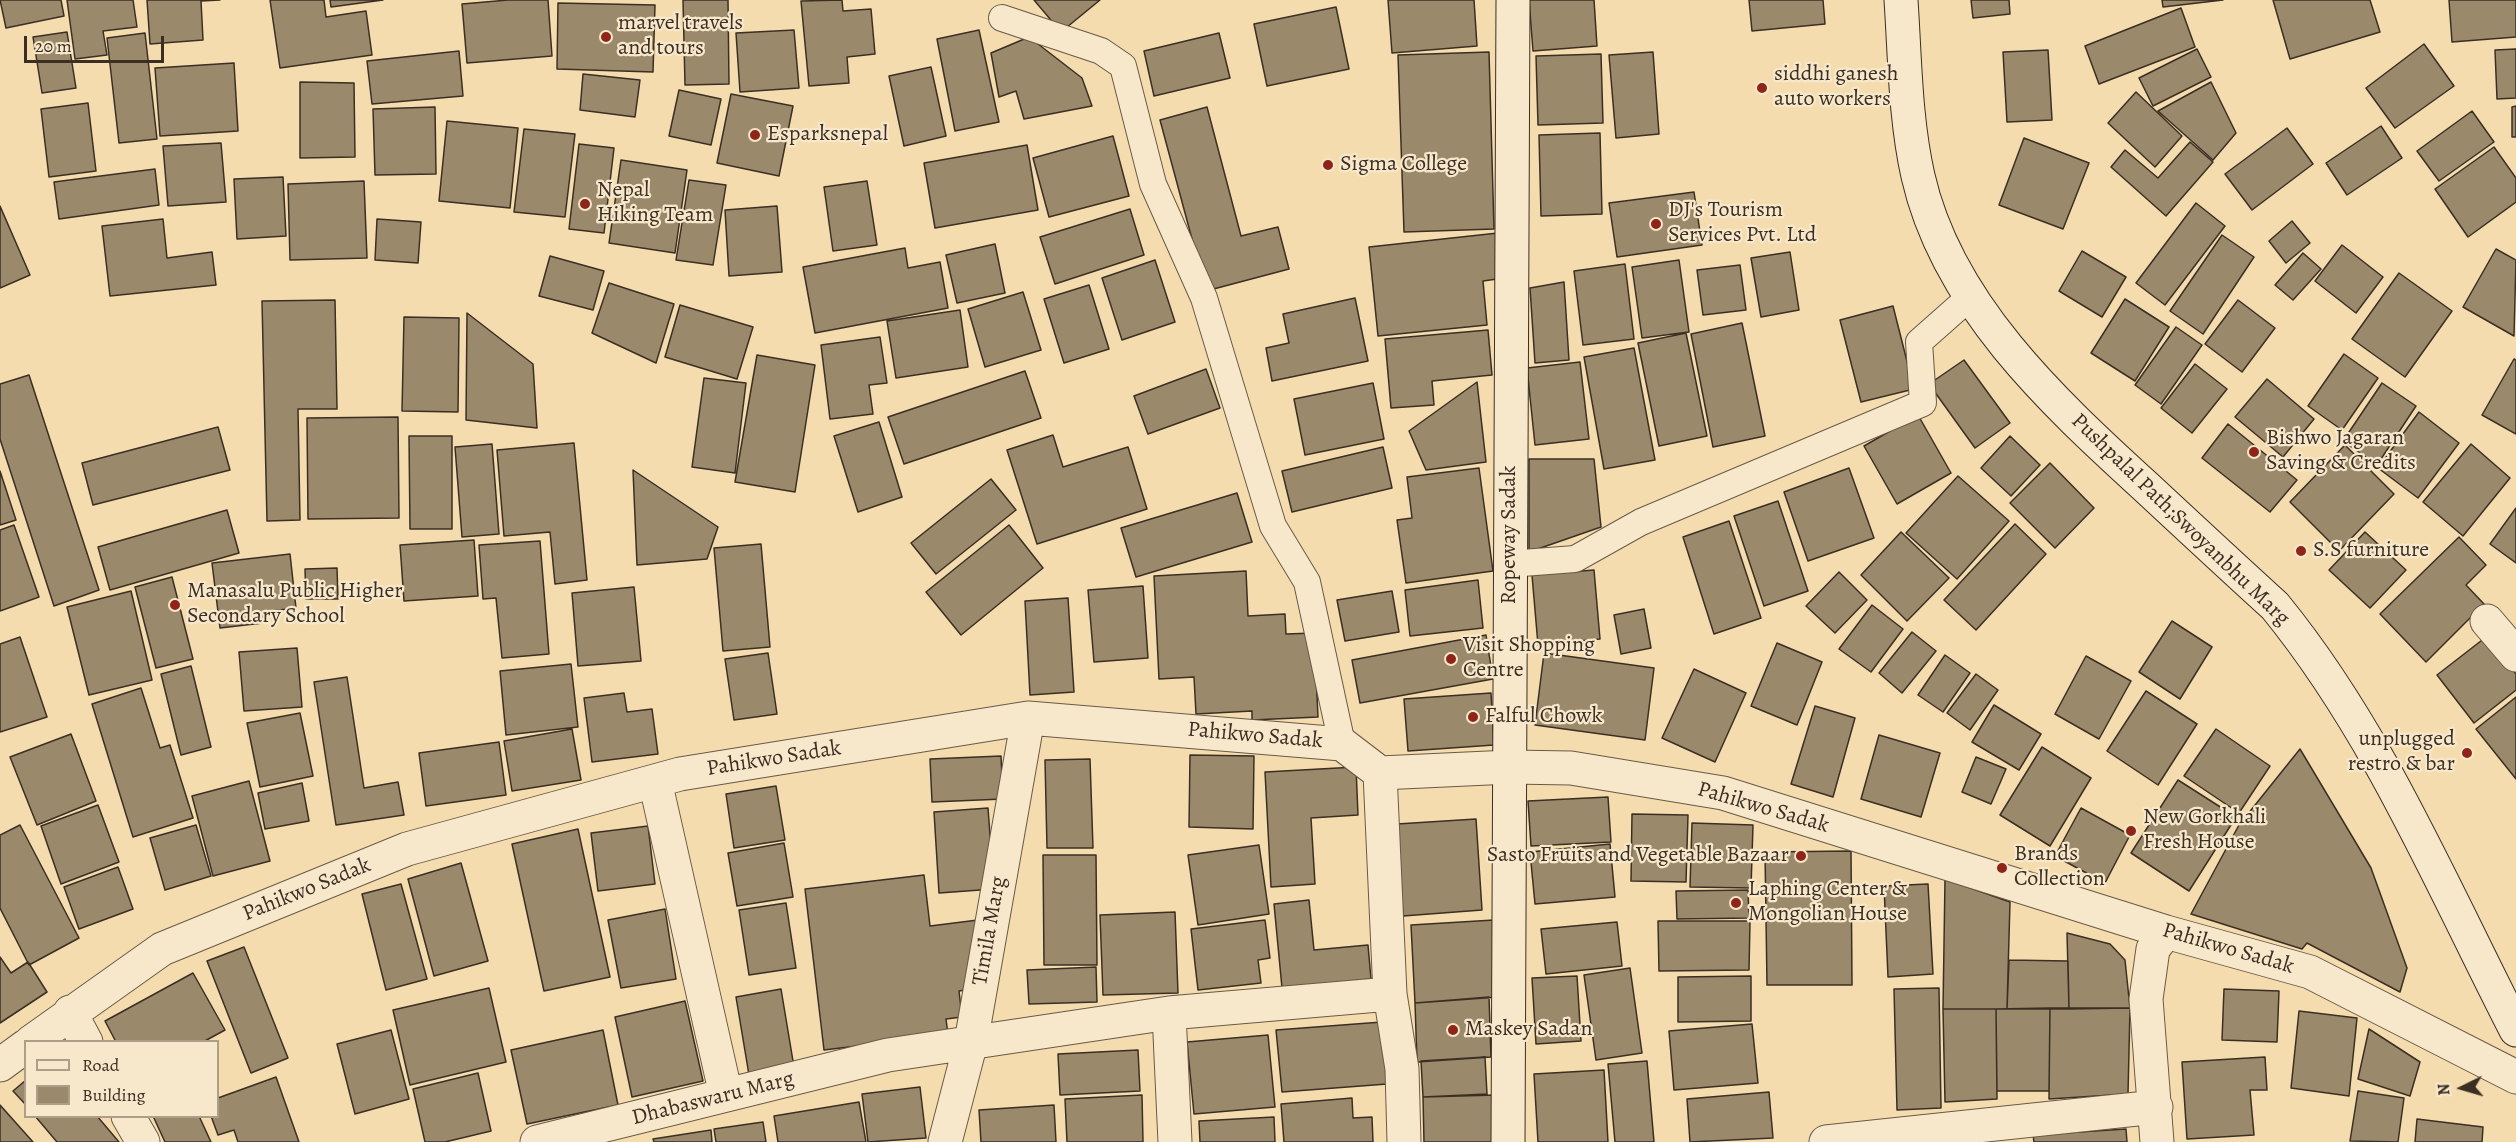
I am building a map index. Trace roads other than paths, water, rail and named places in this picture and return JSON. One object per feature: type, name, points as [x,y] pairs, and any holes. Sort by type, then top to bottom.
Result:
[{"type":"street","name":"Ropeway Sadak","points":[[1508,1142],[1513,0]]},
{"type":"street","name":"Pushpalal Path;Swoyanbhu Marg","points":[[1901,0],[1908,119],[1918,177],[1934,225],[1959,279],[2005,344],[2050,395],[2095,440],[2275,606],[2304,642],[2360,727],[2516,1030]]},
{"type":"street","points":[[2487,621],[2516,655]]},
{"type":"street","name":"Pahikwo Sadak","points":[[32,1040],[162,949],[407,849],[680,774],[1028,718],[1342,744],[1380,773],[1510,767],[1571,768],[1723,793],[2166,932],[2310,972],[2516,1077]]},
{"type":"street","name":"Timila Marg","points":[[945,1142],[971,1042],[1028,718]]},
{"type":"street","points":[[1380,773],[1390,994],[1402,1068],[1404,1142]]},
{"type":"street","points":[[654,781],[726,1095]]},
{"type":"street","points":[[2157,1142],[2146,999],[2153,949],[2166,932]]},
{"type":"street","name":"Dhabaswaru Marg","points":[[537,1142],[888,1055],[1168,1013],[1390,994]]},
{"type":"street","points":[[70,1012],[85,1040]]},
{"type":"street","points":[[1168,1013],[1175,1142]]},
{"type":"street","points":[[0,1065],[24,1047]]},
{"type":"street","points":[[1826,1142],[2156,1107]]},
{"type":"street","points":[[129,1118],[143,1142]]},
{"type":"lane","points":[[1002,18],[1101,51],[1123,66],[1154,184],[1204,298],[1273,526],[1307,582],[1342,744]]},
{"type":"lane","points":[[1509,564],[1575,559],[1641,522],[1923,403],[1920,342],[1971,296]]},
{"type":"place","name":"marvel travels and tours","points":[[606,37]]},
{"type":"place","name":"siddhi ganesh auto workers","points":[[1762,88]]},
{"type":"place","name":"Esparksnepal","points":[[755,135]]},
{"type":"place","name":"Sigma College","points":[[1328,165]]},
{"type":"place","name":"Nepal Hiking Team","points":[[585,204]]},
{"type":"place","name":"DJ's Tourism Services Pvt. Ltd","points":[[1656,224]]},
{"type":"place","name":"Bishwo Jagaran Saving & Credits","points":[[2254,452]]},
{"type":"place","name":"S.S furniture","points":[[2301,551]]},
{"type":"place","name":"Manasalu Public Higher Secondary School","points":[[175,605]]},
{"type":"place","name":"Visit Shopping Centre","points":[[1451,659]]},
{"type":"place","name":"Falful Chowk","points":[[1473,717]]},
{"type":"place","name":"unplugged restro & bar","points":[[2467,753]]},
{"type":"place","name":"New Gorkhali Fresh House","points":[[2131,831]]},
{"type":"place","name":"Sasto Fruits and Vegetable Bazaar","points":[[1801,856]]},
{"type":"place","name":"Brands Collection","points":[[2002,868]]},
{"type":"place","name":"Laphing Center & Mongolian House","points":[[1736,903]]},
{"type":"place","name":"Maskey Sadan","points":[[1453,1030]]}]
